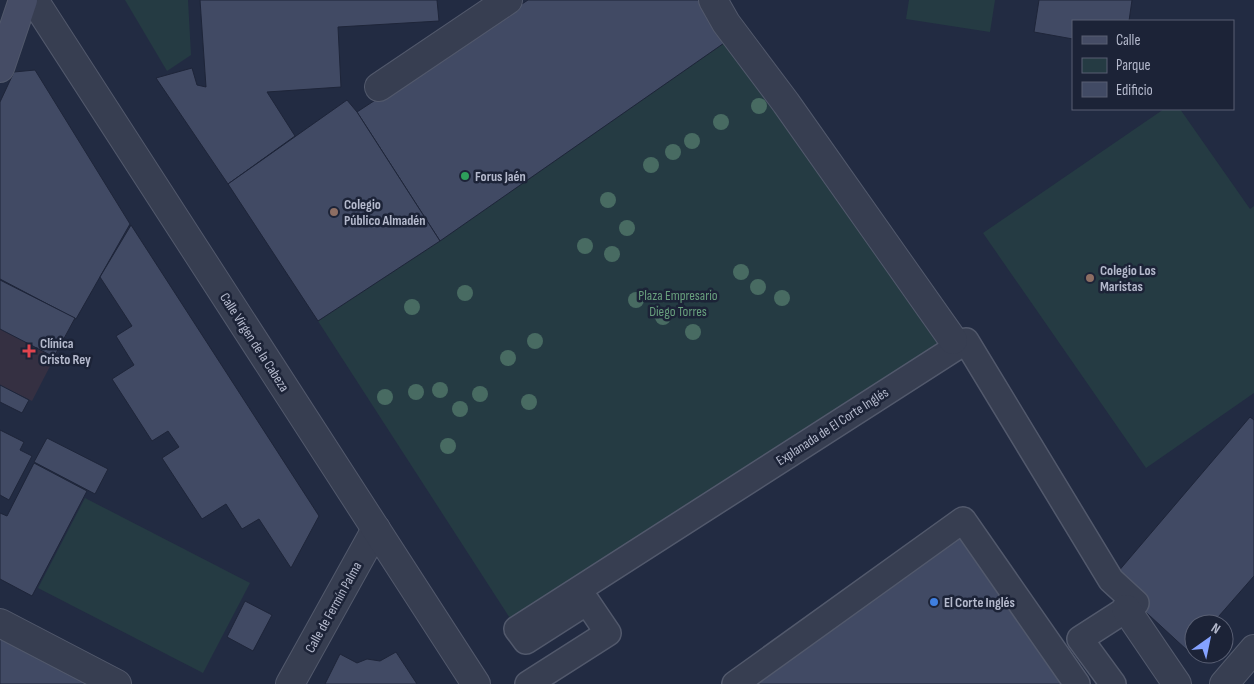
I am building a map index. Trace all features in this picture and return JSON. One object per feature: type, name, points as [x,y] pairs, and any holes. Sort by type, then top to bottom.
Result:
[{"type":"main road","points":[[0,68],[23,0]]},
{"type":"street","name":"Calle Virgen de la Cabeza","points":[[34,0],[476,684]]},
{"type":"street","points":[[378,87],[508,0]]},
{"type":"street","points":[[713,0],[726,23],[786,103],[953,340]]},
{"type":"street","name":"Explanada de El Corte Inglés","points":[[528,684],[608,633],[587,602],[526,641],[517,629],[966,341],[1111,580],[1136,603],[1126,609]]},
{"type":"street","points":[[735,684],[963,520],[1077,684]]},
{"type":"street","name":"Calle de Fermín Palma","points":[[290,684],[376,529]]},
{"type":"street","points":[[1113,684],[1080,639],[1126,609],[1177,684]]},
{"type":"street","points":[[0,623],[117,684]]},
{"type":"street","points":[[1224,684],[1254,649]]},
{"type":"shaded area","name":"Clínica Cristo Rey","points":[[0,280],[75,318],[32,401],[0,385]]},
{"type":"green space","points":[[125,0],[188,0],[191,55],[167,71]]},
{"type":"green space","points":[[909,0],[995,0],[990,32],[906,19]]},
{"type":"green space","name":"Plaza Empresario Diego Torres","points":[[727,41],[944,353],[517,629],[318,321]]},
{"type":"green space","points":[[1163,110],[1181,110],[1250,209],[1254,206],[1254,393],[1146,468],[983,233]]},
{"type":"green space","points":[[85,498],[250,583],[203,673],[38,588]]},
{"type":"building","points":[[200,0],[437,0],[439,21],[338,27],[341,87],[267,92],[295,136],[228,184],[156,78],[192,68],[197,85],[206,87]]},
{"type":"building","name":"Forus Jaén","points":[[528,0],[702,0],[727,41],[440,241],[357,112]]},
{"type":"building","points":[[1039,0],[1132,0],[1129,20],[1072,20],[1072,39],[1034,32]]},
{"type":"building","points":[[35,70],[130,224],[76,319],[0,279],[0,102],[14,72]]},
{"type":"building","name":"Colegio Público Almadén","points":[[347,100],[357,112],[440,241],[318,321],[228,184]]},
{"type":"building","points":[[131,225],[319,516],[291,568],[259,519],[242,529],[226,504],[202,519],[162,458],[179,447],[168,431],[152,441],[112,379],[134,365],[116,336],[132,326],[100,277]]},
{"type":"building","name":"Clínica Cristo Rey","points":[[0,280],[75,318],[54,357],[0,329]]},
{"type":"building","points":[[0,385],[29,400],[22,413],[0,402]]},
{"type":"building","points":[[1250,417],[1254,420],[1254,576],[1221,614],[1184,614],[1184,647],[1111,580]]},
{"type":"building","points":[[0,430],[24,442],[20,450],[32,456],[9,500],[0,495]]},
{"type":"building","points":[[47,438],[108,469],[95,494],[34,462]]},
{"type":"building","points":[[34,463],[87,491],[32,596],[0,579],[0,513],[7,516]]},
{"type":"building","name":"El Corte Inglés","points":[[963,520],[1077,684],[735,684]]},
{"type":"building","points":[[245,601],[272,615],[253,651],[227,637]]},
{"type":"building","points":[[0,637],[95,684],[0,684]]},
{"type":"building","points":[[396,652],[417,684],[325,684],[340,654],[357,663],[367,659],[380,661]]},
{"type":"place","name":"Forus Jaén","points":[[465,176]]},
{"type":"place","name":"Colegio Público Almadén","points":[[334,212]]},
{"type":"place","name":"Colegio Los Maristas","points":[[1090,278]]},
{"type":"place","name":"Clínica Cristo Rey","points":[[29,351]]},
{"type":"place","name":"El Corte Inglés","points":[[934,602]]}]
